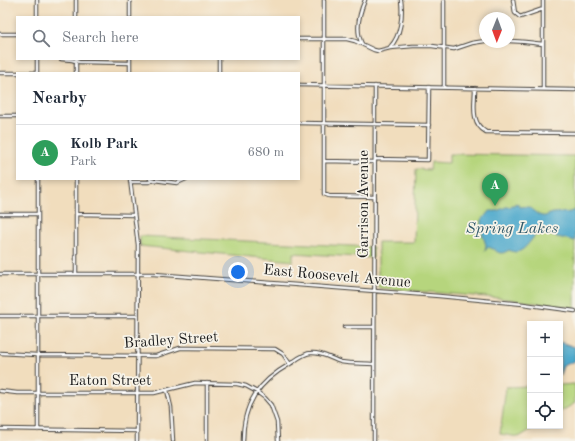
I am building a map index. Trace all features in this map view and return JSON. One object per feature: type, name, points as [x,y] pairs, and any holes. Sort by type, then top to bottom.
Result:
[{"type":"street","points":[[37,0],[37,16]]},
{"type":"street","points":[[76,0],[76,16]]},
{"type":"street","points":[[130,0],[130,16]]},
{"type":"street","points":[[324,0],[324,194],[327,196],[375,197]]},
{"type":"street","points":[[362,44],[359,38],[358,23],[359,15],[365,0]]},
{"type":"street","points":[[390,48],[395,40],[400,25],[402,0]]},
{"type":"street","points":[[444,0],[444,88]]},
{"type":"street","points":[[513,0],[515,13],[520,16],[543,9]]},
{"type":"street","points":[[543,0],[543,89]]},
{"type":"street","points":[[0,34],[16,34]]},
{"type":"street","points":[[300,39],[347,39],[378,51],[390,48],[413,46],[432,46],[454,49],[472,42],[479,41]]},
{"type":"street","points":[[515,41],[523,41],[529,44],[543,44]]},
{"type":"street","points":[[37,60],[37,72]]},
{"type":"street","points":[[76,72],[76,60],[130,63],[130,72]]},
{"type":"street","points":[[219,60],[219,72]]},
{"type":"street","points":[[0,73],[16,73]]},
{"type":"street","points":[[300,85],[575,90]]},
{"type":"street","name":"Garrison Avenue","points":[[374,441],[375,86]]},
{"type":"street","points":[[324,161],[428,160],[429,87]]},
{"type":"street","points":[[475,88],[475,120],[479,127],[486,132],[575,133]]},
{"type":"street","points":[[0,116],[16,116]]},
{"type":"street","points":[[300,123],[429,126]]},
{"type":"street","points":[[38,180],[38,430]]},
{"type":"street","points":[[76,180],[76,274]]},
{"type":"street","points":[[137,441],[138,240],[130,180],[149,182],[154,180],[177,183],[184,180]]},
{"type":"street","points":[[0,214],[38,214]]},
{"type":"street","points":[[76,214],[134,215]]},
{"type":"street","name":"East Roosevelt Avenue","points":[[0,274],[138,274],[374,291],[511,303],[575,311]]},
{"type":"street","points":[[0,316],[137,316]]},
{"type":"street","points":[[344,327],[374,327]]},
{"type":"street","name":"Bradley Street","points":[[0,353],[37,355],[156,356],[180,348],[275,350],[283,354],[290,364]]},
{"type":"street","points":[[243,441],[243,423],[249,404],[257,392],[272,376],[290,364],[310,353],[319,353],[347,363],[374,364]]},
{"type":"street","name":"Eaton Street","points":[[0,391],[17,393],[138,394],[154,393],[195,383],[237,384],[246,386],[264,398],[277,422],[278,441]]},
{"type":"street","points":[[207,383],[207,441]]},
{"type":"street","points":[[167,390],[171,407],[173,441]]},
{"type":"street","points":[[0,428],[137,431]]},
{"type":"green space","points":[[449,154],[575,156],[575,308],[499,298],[378,287],[378,242],[414,242],[416,169],[430,170],[431,162],[449,163]]},
{"type":"green space","points":[[140,236],[373,247],[373,258],[293,253],[293,261],[140,246]]},
{"type":"green space","points":[[575,384],[575,403],[563,410],[563,393],[563,385]]},
{"type":"green space","points":[[527,386],[527,429],[532,429],[519,437],[500,434],[506,387]]},
{"type":"water","name":"Spring Lakes","points":[[515,203],[520,207],[524,206],[530,208],[542,216],[575,210],[575,241],[553,236],[551,235],[551,232],[543,229],[524,249],[519,251],[515,252],[509,250],[500,253],[488,247],[485,251],[486,245],[482,233],[482,220],[489,211],[497,211],[510,207],[515,205]]},
{"type":"water","points":[[563,343],[575,347],[575,361],[563,366]]},
{"type":"place","name":"Kolb Park","points":[[495,206]]}]
